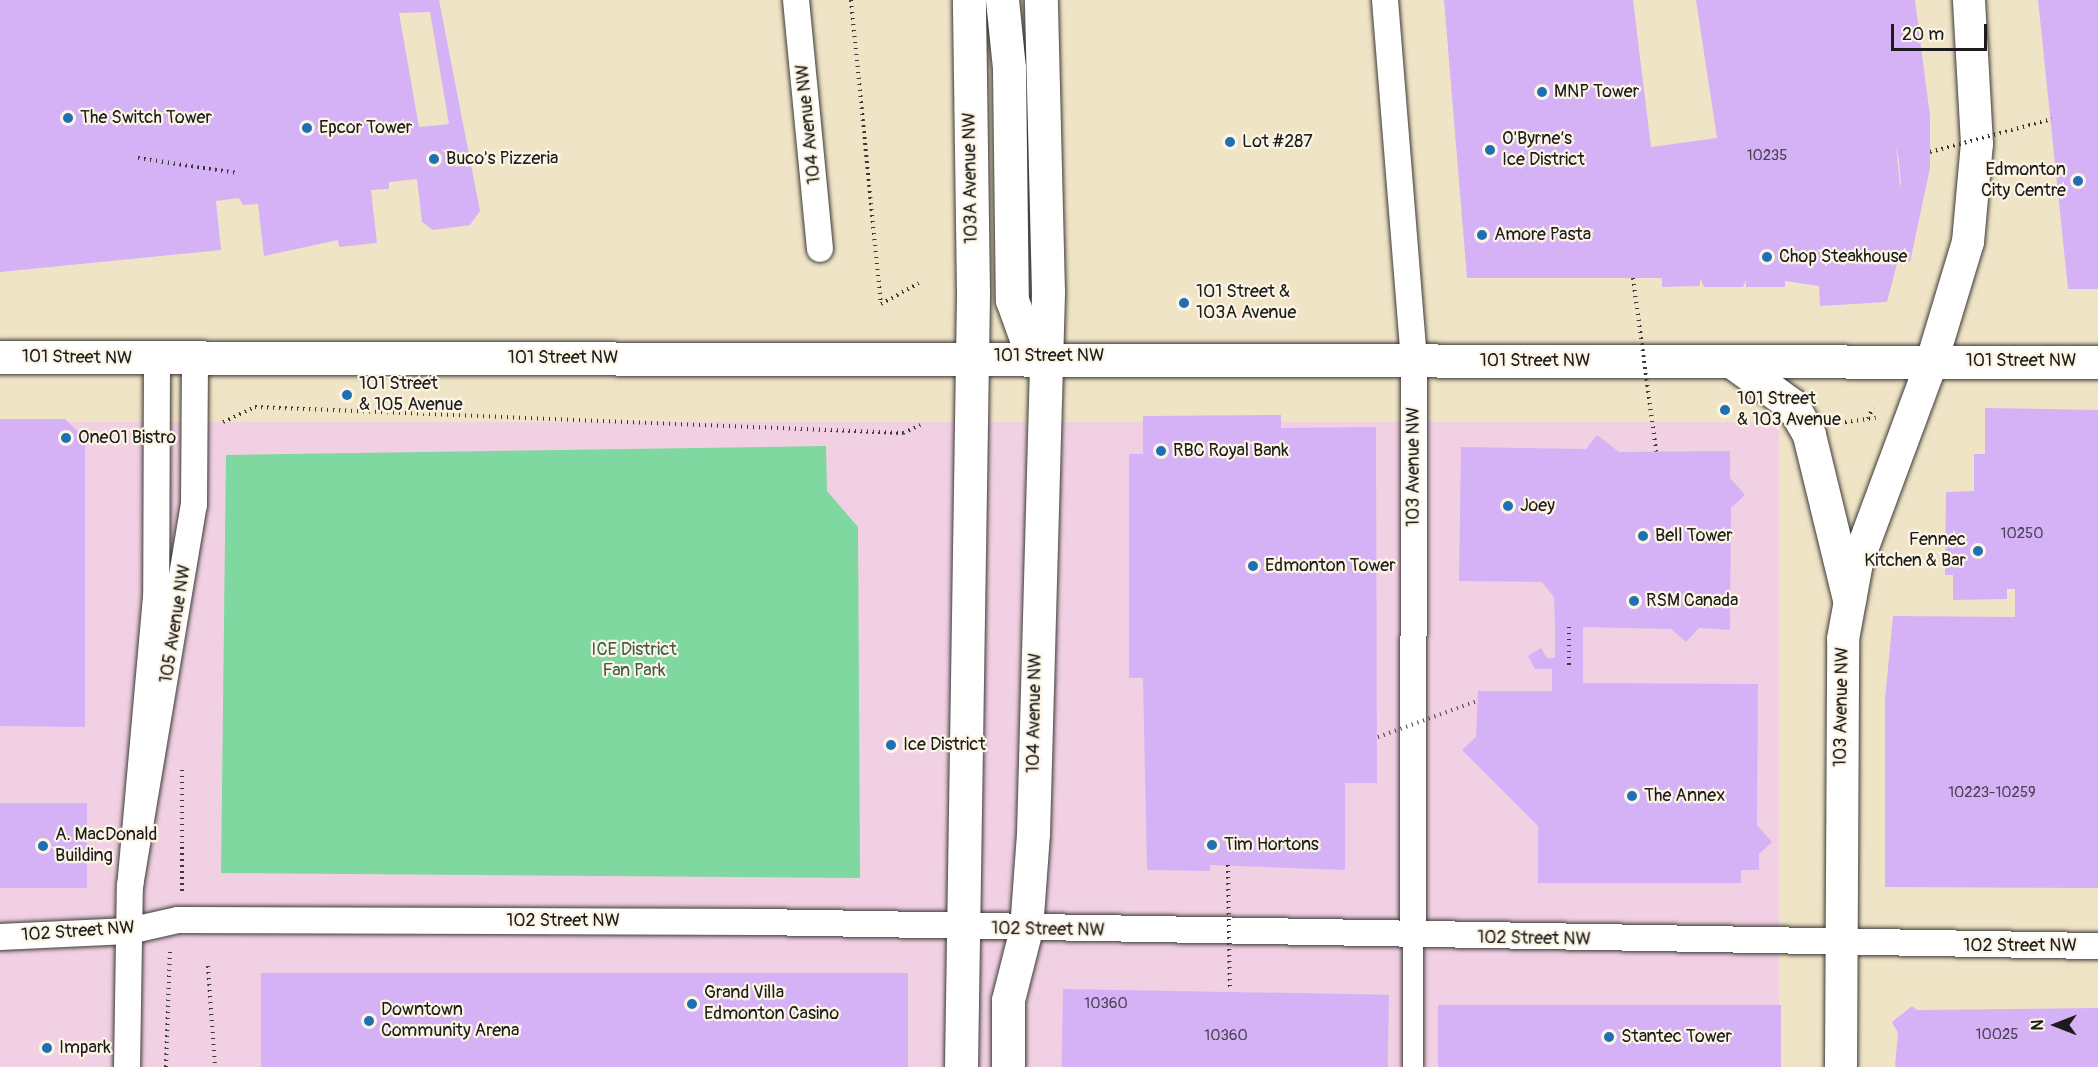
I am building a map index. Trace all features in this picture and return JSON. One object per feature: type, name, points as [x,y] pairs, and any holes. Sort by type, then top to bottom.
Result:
[{"type":"main road","name":"103A Avenue NW","points":[[969,0],[971,356]]},
{"type":"main road","points":[[1002,0],[1009,68],[1012,300],[1029,347],[1046,356],[1041,0]]},
{"type":"main road","points":[[961,1067],[971,356]]},
{"type":"main road","name":"101 Street NW","points":[[0,357],[157,360],[1046,356],[1414,361],[2098,362]]},
{"type":"main road","name":"104 Avenue NW","points":[[1008,1067],[1008,1000],[1026,929],[1046,356]]},
{"type":"main road","points":[[1731,361],[1792,405],[1809,435],[1849,599]]},
{"type":"street","name":"104 Avenue NW","points":[[796,0],[820,249]]},
{"type":"street","name":"103 Avenue NW","points":[[1385,0],[1414,361],[1413,936]]},
{"type":"street","name":"103 Avenue NW","points":[[1841,1067],[1840,676],[1849,599],[1860,553],[1932,361],[1962,272],[1973,215],[1977,123],[1969,0]]},
{"type":"street","name":"105 Avenue NW","points":[[130,886],[194,505],[195,359]]},
{"type":"street","name":"105 Avenue NW","points":[[128,1067],[130,886],[156,597],[157,360]]},
{"type":"street","name":"102 Street NW","points":[[0,937],[129,931],[178,920],[928,923],[964,928],[1842,945],[2098,946]]},
{"type":"street","points":[[1413,936],[1413,1067]]},
{"type":"path","points":[[850,0],[881,304],[919,283]]},
{"type":"path","points":[[1930,152],[2052,119]]},
{"type":"path","points":[[138,158],[237,173]]},
{"type":"path","points":[[1633,278],[1656,451]]},
{"type":"path","points":[[222,423],[255,407],[903,433],[920,425]]},
{"type":"path","points":[[1868,419],[1873,408]]},
{"type":"path","points":[[1838,423],[1877,418]]},
{"type":"path","points":[[1569,627],[1569,669]]},
{"type":"path","points":[[1378,736],[1477,701]]},
{"type":"path","points":[[1228,865],[1230,991]]},
{"type":"path","points":[[166,965],[166,1067]]},
{"type":"path","points":[[208,966],[215,1067]]},
{"type":"shaded area","name":"Ice District","points":[[0,422],[1779,422],[1779,1067],[0,1067]]},
{"type":"green space","name":"ICE District Fan Park","points":[[826,446],[827,491],[858,527],[860,878],[221,873],[226,455]]},
{"type":"building","points":[[0,0],[439,0],[480,211],[470,225],[433,230],[422,222],[417,179],[389,182],[389,189],[371,190],[377,243],[339,247],[338,240],[264,256],[258,204],[243,205],[239,198],[216,201],[221,250],[0,272]],"holes":[[[430,12],[449,124],[419,127],[399,13]]]},
{"type":"building","points":[[1444,0],[1633,0],[1651,147],[1717,138],[1696,0],[1915,0],[1930,116],[1930,168],[1910,262],[1898,260],[1887,302],[1820,306],[1819,286],[1785,281],[1785,287],[1746,287],[1746,280],[1743,287],[1704,287],[1700,278],[1700,286],[1662,287],[1662,278],[1467,278]],"holes":[[[1896,147],[1899,161],[1901,185]]]},
{"type":"building","name":"Edmonton City Centre","points":[[2038,0],[2098,0],[2098,289],[2068,289]]},
{"type":"building","points":[[1985,408],[2098,410],[2098,888],[1885,887],[1885,699],[1893,616],[2015,617],[2015,589],[2007,589],[2007,599],[1953,600],[1953,575],[1945,575],[1946,492],[1974,491],[1974,454],[1985,454]]},
{"type":"building","name":"Edmonton Tower","points":[[1281,415],[1281,428],[1376,427],[1377,783],[1345,783],[1345,870],[1210,865],[1210,871],[1147,870],[1143,678],[1129,678],[1129,454],[1143,454],[1143,416]]},
{"type":"building","points":[[0,419],[65,419],[85,438],[85,727],[0,726]]},
{"type":"building","points":[[1597,435],[1619,452],[1730,451],[1730,478],[1745,495],[1731,508],[1730,630],[1699,628],[1686,642],[1671,629],[1583,627],[1583,683],[1758,684],[1757,825],[1772,842],[1759,854],[1759,870],[1741,870],[1741,883],[1538,883],[1538,826],[1462,750],[1476,737],[1478,691],[1552,691],[1552,669],[1535,669],[1528,656],[1541,648],[1547,658],[1555,658],[1555,627],[1554,597],[1542,582],[1459,581],[1461,447],[1586,449]]},
{"type":"building","name":"A. MacDonald Building","points":[[0,803],[87,803],[87,888],[0,888]]},
{"type":"building","name":"Grand Villa Edmonton Casino","points":[[261,973],[908,973],[908,1067],[261,1067]]},
{"type":"building","points":[[1063,989],[1389,995],[1388,1067],[1062,1067]]},
{"type":"building","name":"Stantec Tower","points":[[1438,1005],[1781,1005],[1781,1067],[1438,1067]]},
{"type":"building","points":[[1912,1006],[1917,1010],[2098,1008],[2098,1067],[1895,1067],[1898,1033],[1892,1022]]},
{"type":"place","name":"MNP Tower","points":[[1542,92]]},
{"type":"place","name":"The Switch Tower","points":[[68,118]]},
{"type":"place","name":"Epcor Tower","points":[[307,128]]},
{"type":"place","name":"Lot #287","points":[[1230,142]]},
{"type":"place","name":"O'Byrne’s Ice District","points":[[1490,150]]},
{"type":"place","name":"Buco's Pizzeria","points":[[434,159]]},
{"type":"place","name":"Edmonton City Centre","points":[[2078,181]]},
{"type":"place","name":"Amore Pasta","points":[[1482,235]]},
{"type":"place","name":"Chop Steakhouse","points":[[1767,257]]},
{"type":"place","name":"101 Street & 103A Avenue","points":[[1184,303]]},
{"type":"place","name":"101 Street & 105 Avenue","points":[[347,395]]},
{"type":"place","name":"101 Street & 103 Avenue","points":[[1725,410]]},
{"type":"place","name":"One01 Bistro","points":[[66,438]]},
{"type":"place","name":"RBC Royal Bank","points":[[1161,451]]},
{"type":"place","name":"Joey","points":[[1508,506]]},
{"type":"place","name":"Bell Tower","points":[[1643,536]]},
{"type":"place","name":"Fennec Kitchen & Bar","points":[[1978,551]]},
{"type":"place","name":"Edmonton Tower","points":[[1253,566]]},
{"type":"place","name":"RSM Canada","points":[[1634,601]]},
{"type":"place","name":"Ice District","points":[[891,745]]},
{"type":"place","name":"The Annex","points":[[1632,796]]},
{"type":"place","name":"Tim Hortons","points":[[1212,845]]},
{"type":"place","name":"A. MacDonald Building","points":[[43,846]]},
{"type":"place","name":"Grand Villa Edmonton Casino","points":[[692,1004]]},
{"type":"place","name":"Downtown Community Arena","points":[[369,1021]]},
{"type":"place","name":"Stantec Tower","points":[[1609,1037]]},
{"type":"place","name":"Impark","points":[[47,1048]]}]
